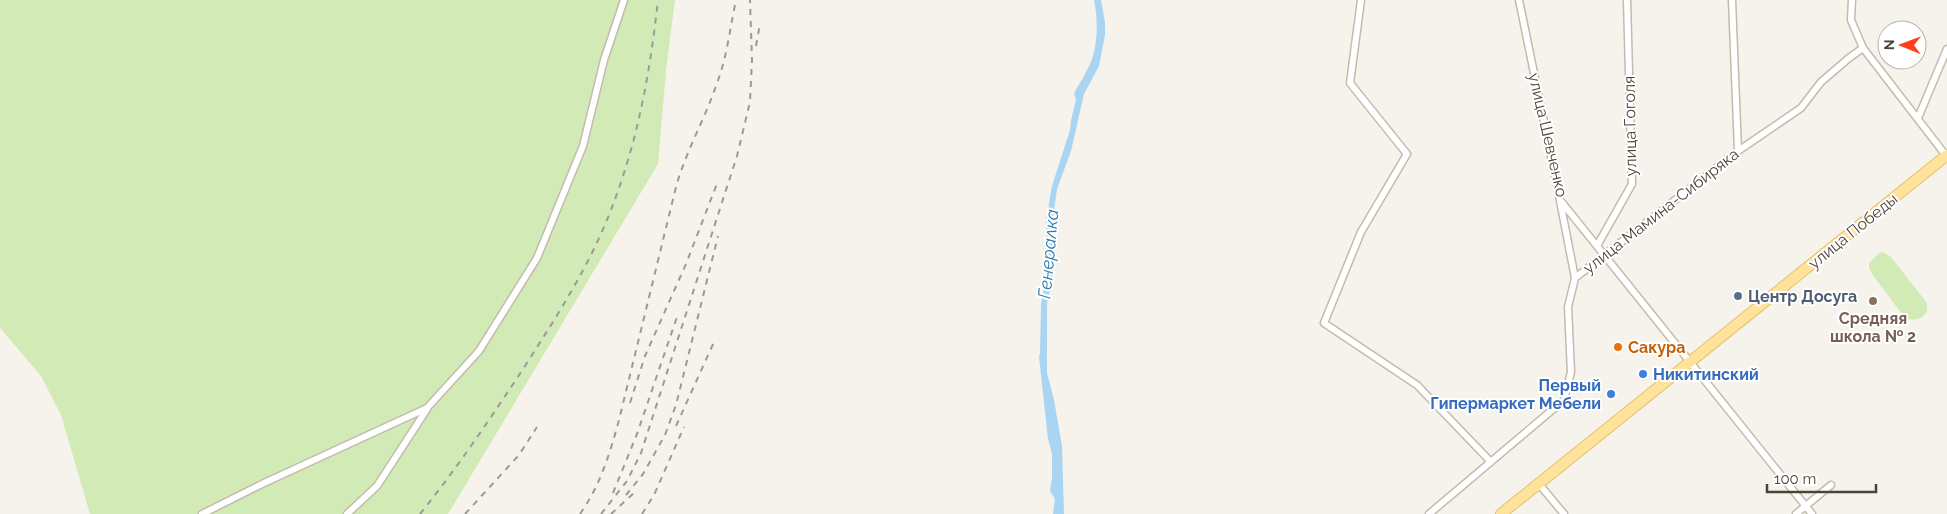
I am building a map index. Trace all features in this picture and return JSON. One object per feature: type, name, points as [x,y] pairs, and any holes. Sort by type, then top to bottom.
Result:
[{"type":"main road","name":"улица Победы","points":[[1501,514],[1947,156]]},
{"type":"street","points":[[347,514],[377,486],[427,408],[479,351],[537,258],[583,146],[604,60],[624,0]]},
{"type":"street","points":[[1362,0],[1350,83],[1407,154],[1361,232],[1324,323],[1417,385],[1491,462]]},
{"type":"street","name":"улица Шевченко","points":[[1519,0],[1560,200],[1598,244],[1656,321],[1812,514]]},
{"type":"street","name":"улица Гоголя","points":[[1598,244],[1632,184],[1627,0]]},
{"type":"street","points":[[1732,0],[1738,150]]},
{"type":"street","points":[[1852,0],[1851,20],[1863,48],[1947,156]]},
{"type":"street","name":"улица Мамина-Сибиряка","points":[[1429,514],[1564,400],[1571,372],[1568,307],[1575,278],[1738,150],[1800,108],[1822,82],[1863,48]]},
{"type":"street","points":[[1918,118],[1947,49]]},
{"type":"street","points":[[1560,200],[1575,278]]},
{"type":"street","points":[[202,514],[264,483],[427,408]]},
{"type":"street","points":[[1539,484],[1564,514]]},
{"type":"street","points":[[1796,514],[1831,485]]},
{"type":"green space","points":[[0,0],[675,0],[666,71],[658,164],[448,514],[90,514],[61,415],[41,376],[0,328]]},
{"type":"green space","points":[[1883,252],[1891,257],[1927,303],[1927,312],[1922,317],[1915,320],[1905,318],[1872,274],[1869,263],[1878,254]]},
{"type":"water","name":"Генералка","points":[[1094,0],[1101,0],[1105,35],[1099,66],[1084,94],[1071,151],[1057,189],[1052,226],[1055,261],[1047,304],[1047,373],[1062,446],[1064,514],[1053,514],[1055,499],[1050,491],[1052,453],[1048,439],[1039,357],[1041,304],[1047,266],[1046,221],[1052,186],[1070,130],[1076,100],[1074,93],[1091,62],[1095,47],[1097,23]]},
{"type":"railway","points":[[420,514],[461,460],[525,366],[566,300],[601,234],[620,185],[634,139],[652,47],[658,0]]},
{"type":"railway","points":[[580,514],[599,481],[612,445],[676,187],[720,73],[726,53],[736,0]]},
{"type":"railway","points":[[601,514],[627,481],[641,453],[737,156],[750,102],[752,60],[750,0]]},
{"type":"railway","points":[[756,46],[760,24]]},
{"type":"railway","points":[[630,403],[645,356],[686,264],[718,181]]},
{"type":"railway","points":[[626,495],[643,474],[665,435],[676,405],[718,236]]},
{"type":"railway","points":[[613,493],[637,434],[677,317]]},
{"type":"railway","points":[[676,426],[714,342]]},
{"type":"railway","points":[[465,514],[519,455],[537,427]]},
{"type":"railway","points":[[642,514],[654,495],[684,427]]},
{"type":"railway","points":[[611,514],[635,492]]},
{"type":"place","name":"Центр Досуга","points":[[1738,296]]},
{"type":"place","name":"Средняя школа № 2","points":[[1873,301]]},
{"type":"place","name":"Сакура","points":[[1618,347]]},
{"type":"place","name":"Никитинский","points":[[1643,374]]},
{"type":"place","name":"Первый Гипермаркет Мебели","points":[[1611,394]]}]
